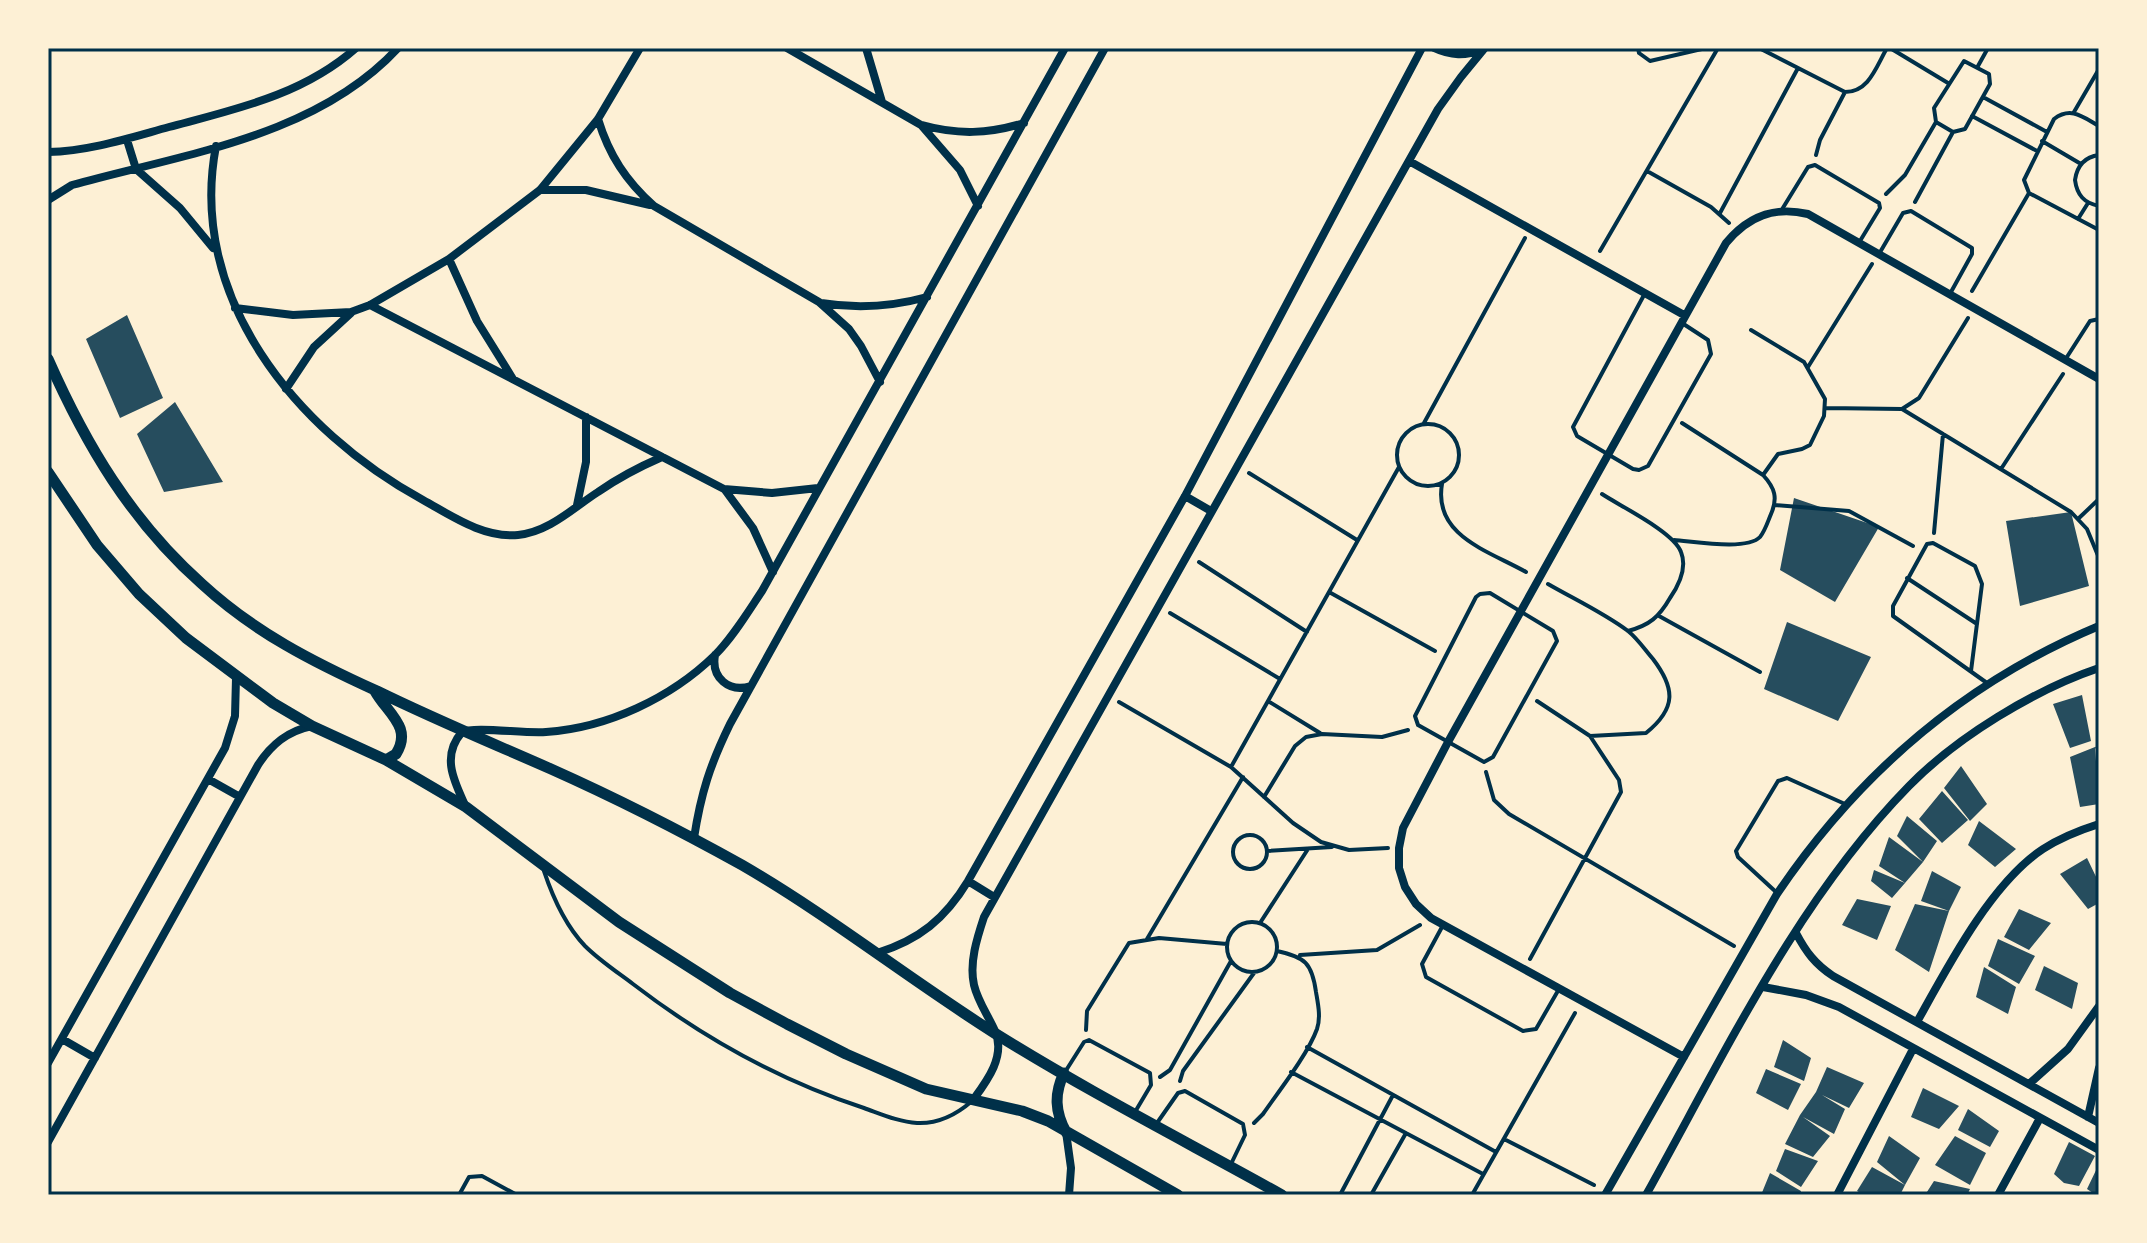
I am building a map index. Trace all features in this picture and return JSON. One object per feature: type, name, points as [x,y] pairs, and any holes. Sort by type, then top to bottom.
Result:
[{"type":"street","points":[[48,152],[65,152],[127,140],[254,105],[334,67],[356,48]]},
{"type":"street","points":[[48,200],[72,185],[269,130],[351,89],[398,48]]},
{"type":"street","points":[[235,308],[293,315],[351,312],[370,305],[449,259],[540,190],[598,119],[640,48]]},
{"type":"street","points":[[787,48],[921,125],[962,134],[993,132],[1024,123]]},
{"type":"street","points":[[866,48],[873,81],[882,103]]},
{"type":"street","points":[[466,807],[451,770],[452,749],[462,732],[472,729],[546,732],[594,725],[646,704],[676,686],[716,654],[773,572],[1065,48]]},
{"type":"street","points":[[694,838],[709,768],[751,686],[1105,48]]},
{"type":"street","points":[[877,953],[900,946],[940,919],[968,881],[1185,496],[1422,48]]},
{"type":"street","points":[[1434,48],[1454,55],[1486,49]]},
{"type":"street","points":[[973,1100],[992,1071],[998,1047],[997,1034],[978,1000],[973,982],[977,938],[994,897],[1449,92],[1486,49]]},
{"type":"street","points":[[598,119],[604,140],[624,176],[654,206],[819,302],[849,329],[867,354],[880,382]]},
{"type":"street","points":[[921,125],[960,170],[978,206]]},
{"type":"street","points":[[127,140],[136,169],[180,208],[216,252]]},
{"type":"street","points":[[216,146],[210,199],[216,252],[235,308],[258,350],[286,389],[324,428],[366,463],[411,494],[488,533],[520,535],[550,525],[618,479],[662,457]]},
{"type":"street","points":[[1409,161],[1645,293],[1682,318]]},
{"type":"street","points":[[540,190],[586,190],[654,206]]},
{"type":"street","points":[[1684,1057],[1431,918],[1416,904],[1405,887],[1399,868],[1399,848],[1403,828],[1448,742],[1726,243],[1750,220],[1781,211],[1808,214],[2099,379]]},
{"type":"street","points":[[449,259],[477,321],[513,379]]},
{"type":"street","points":[[819,302],[862,307],[927,297]]},
{"type":"street","points":[[370,305],[724,489],[772,493],[818,488]]},
{"type":"street","points":[[286,389],[314,347],[351,312]]},
{"type":"street","points":[[48,359],[77,423],[104,470],[153,536],[202,584],[255,627],[313,662],[462,732],[562,774],[694,838],[781,889],[997,1034],[1282,1195]]},
{"type":"street","points":[[577,506],[586,462],[586,417]]},
{"type":"street","points":[[48,472],[97,545],[139,594],[186,638],[236,678],[312,726],[386,760],[466,807],[619,922],[787,1024],[906,1082],[946,1095],[1022,1111],[1178,1195]]},
{"type":"street","points":[[724,489],[753,528],[773,572]]},
{"type":"street","points":[[1185,496],[1211,511]]},
{"type":"street","points":[[1606,1193],[1777,894],[1845,804],[1907,744],[1987,683],[2099,626]]},
{"type":"street","points":[[716,654],[715,670],[723,682],[736,688],[751,686]]},
{"type":"street","points":[[1646,1195],[1796,933],[1846,860],[1910,785],[1985,725],[2078,675],[2099,668]]},
{"type":"street","points":[[48,1063],[208,779],[231,732],[238,696],[236,678]]},
{"type":"street","points":[[375,691],[401,725],[403,733],[396,754],[386,760]]},
{"type":"street","points":[[48,1142],[258,765],[275,744],[299,729],[312,726]]},
{"type":"street","points":[[208,779],[240,797]]},
{"type":"street","points":[[1917,1022],[1955,954],[2010,879],[2042,850],[2099,824]]},
{"type":"street","points":[[968,881],[994,897]]},
{"type":"street","points":[[1796,933],[1816,965],[2099,1123]]},
{"type":"street","points":[[1763,987],[1820,999],[2099,1150]]},
{"type":"street","points":[[2029,1084],[2068,1049],[2099,1006]]},
{"type":"street","points":[[62,1039],[95,1058]]},
{"type":"street","points":[[1837,1195],[1913,1049]]},
{"type":"street","points":[[2088,1117],[2099,1068]]},
{"type":"street","points":[[1064,1073],[1056,1096],[1060,1121],[1066,1132],[1071,1168],[1069,1195]]},
{"type":"street","points":[[1998,1195],[2040,1118]]},
{"type":"lane","points":[[1781,211],[1808,167],[1815,165],[1877,200],[1880,208],[1859,243]]},
{"type":"lane","points":[[1879,254],[1903,213],[1911,211],[1972,248],[1972,254],[1949,295]]},
{"type":"lane","points":[[1645,293],[1574,423],[1577,436],[1633,469],[1644,469],[1712,349],[1708,340],[1682,318]]},
{"type":"lane","points":[[2067,361],[2090,321],[2099,319]]},
{"type":"lane","points":[[1971,671],[1982,584],[1979,571],[1933,543],[1927,544],[1893,606],[1896,620],[1987,683]]},
{"type":"lane","points":[[1907,578],[1977,624]]},
{"type":"lane","points":[[1490,593],[1520,612],[1553,631],[1557,641],[1493,757],[1484,762],[1418,725],[1415,711],[1480,594],[1490,593]]},
{"type":"lane","points":[[1777,894],[1738,857],[1736,851],[1778,781],[1787,778],[1845,804]]},
{"type":"lane","points":[[542,865],[559,909],[585,946],[683,1020],[760,1064],[847,1103],[904,1121],[928,1123],[940,1120],[963,1109],[973,1100]]},
{"type":"lane","points":[[1443,925],[1422,964],[1426,977],[1523,1031],[1536,1029],[1560,988]]},
{"type":"lane","points":[[1064,1073],[1084,1042],[1089,1040],[1150,1073],[1152,1081],[1135,1112]]},
{"type":"lane","points":[[1156,1124],[1180,1091],[1185,1091],[1243,1124],[1245,1135],[1230,1166]]},
{"type":"path","points":[[1638,48],[1639,53],[1650,61],[1706,48]]},
{"type":"path","points":[[1592,264],[1718,48]]},
{"type":"path","points":[[1759,48],[1845,92],[1859,91],[1889,48],[1948,83]]},
{"type":"path","points":[[1978,66],[1988,48]]},
{"type":"path","points":[[1877,200],[1905,175],[1936,122],[1934,108],[1964,61],[1978,66],[1991,78],[1965,129],[1953,132],[1936,122]]},
{"type":"path","points":[[1720,213],[1798,68]]},
{"type":"path","points":[[2074,112],[2099,69]]},
{"type":"path","points":[[1815,165],[1820,140],[1845,92]]},
{"type":"path","points":[[1983,97],[2047,132]]},
{"type":"path","points":[[2099,126],[2074,112],[2060,114],[2054,119],[2024,180],[2029,193],[2099,230]]},
{"type":"path","points":[[1972,116],[2037,151]]},
{"type":"path","points":[[1911,211],[1953,132]]},
{"type":"path","points":[[2042,141],[2081,164]]},
{"type":"path","points":[[2099,155],[2088,158],[2076,172],[2076,189],[2088,203],[2099,206]]},
{"type":"path","points":[[1647,171],[1720,213],[1737,230]]},
{"type":"path","points":[[1965,303],[2029,193]]},
{"type":"path","points":[[2078,219],[2088,203]]},
{"type":"path","points":[[1442,484],[1412,482],[1399,467],[1397,448],[1407,431],[1424,423],[1530,229]]},
{"type":"path","points":[[1808,367],[1879,254]]},
{"type":"path","points":[[1902,409],[1919,398],[1974,308]]},
{"type":"path","points":[[1751,330],[1796,356],[1808,367],[1825,399],[1826,408],[1810,445],[1778,454],[1763,475]]},
{"type":"path","points":[[2001,469],[2067,361]]},
{"type":"path","points":[[1826,408],[1902,409],[2079,518],[2094,539],[2099,558]]},
{"type":"path","points":[[1674,540],[1747,544],[1761,536],[1775,505],[1772,484],[1763,475],[1675,418]]},
{"type":"path","points":[[1424,423],[1443,427],[1456,442],[1459,461],[1442,484],[1442,508],[1454,530],[1628,631],[1665,676],[1670,691],[1669,704],[1661,719],[1646,733],[1590,736]]},
{"type":"path","points":[[1933,543],[1943,433]]},
{"type":"path","points":[[1237,466],[1358,541]]},
{"type":"path","points":[[1231,767],[1399,467]]},
{"type":"path","points":[[1590,486],[1674,540],[1682,553],[1682,577],[1659,616],[1645,627],[1628,631]]},
{"type":"path","points":[[2079,518],[2099,499]]},
{"type":"path","points":[[1775,505],[1849,511],[1922,551]]},
{"type":"path","points":[[1187,554],[1307,632]]},
{"type":"path","points":[[1329,592],[1444,656]]},
{"type":"path","points":[[1158,606],[1280,679]]},
{"type":"path","points":[[1659,616],[1760,672]]},
{"type":"path","points":[[1107,695],[1231,767],[1308,834],[1349,850],[1399,848]]},
{"type":"path","points":[[1525,969],[1621,792],[1619,780],[1590,736],[1528,695]]},
{"type":"path","points":[[1268,701],[1322,734]]},
{"type":"path","points":[[1264,797],[1300,740],[1322,734],[1382,737],[1418,725]]},
{"type":"path","points":[[1484,762],[1490,793],[1501,808],[1744,952]]},
{"type":"path","points":[[1147,939],[1243,777]]},
{"type":"path","points":[[1250,835],[1262,840],[1267,851],[1263,863],[1252,869],[1240,866],[1233,850],[1239,839],[1250,835]]},
{"type":"path","points":[[1267,851],[1335,847]]},
{"type":"path","points":[[1260,923],[1308,849]]},
{"type":"path","points":[[1277,951],[1297,955],[1377,950],[1431,918]]},
{"type":"path","points":[[1180,1091],[1183,1071],[1254,973],[1269,966],[1277,951],[1274,934],[1260,923],[1251,922],[1235,929],[1227,944],[1231,961],[1237,967],[1254,973]]},
{"type":"path","points":[[1089,1040],[1087,1011],[1129,943],[1147,939],[1227,944]]},
{"type":"path","points":[[1244,1127],[1259,1120],[1317,1028],[1319,1008],[1311,970],[1297,955]]},
{"type":"path","points":[[1152,1081],[1170,1070],[1231,961]]},
{"type":"path","points":[[1472,1195],[1582,1001]]},
{"type":"path","points":[[1307,1047],[1496,1152]]},
{"type":"path","points":[[1291,1072],[1484,1175]]},
{"type":"path","points":[[1340,1195],[1393,1095]]},
{"type":"path","points":[[1371,1195],[1406,1133]]},
{"type":"path","points":[[1504,1139],[1606,1193]]},
{"type":"path","points":[[459,1195],[469,1177],[482,1176],[517,1195]]},
{"type":"building","points":[[127,315],[163,398],[120,418],[86,339]]},
{"type":"building","points":[[175,402],[223,482],[164,492],[137,434]]},
{"type":"building","points":[[1794,498],[1879,527],[1835,602],[1780,570]]},
{"type":"building","points":[[2071,512],[2089,586],[2020,606],[2006,521]]},
{"type":"building","points":[[1787,622],[1871,657],[1838,721],[1764,689]]},
{"type":"building","points":[[2082,695],[2091,741],[2070,748],[2053,704]]},
{"type":"building","points":[[2095,747],[2099,804],[2080,807],[2070,757]]},
{"type":"building","points":[[1961,766],[1987,804],[1970,821],[1944,788]]},
{"type":"building","points":[[1942,791],[1968,820],[1942,843],[1919,819]]},
{"type":"building","points":[[1907,816],[1937,841],[1923,862],[1897,836]]},
{"type":"building","points":[[1979,821],[2016,849],[1995,867],[1968,845]]},
{"type":"building","points":[[1889,837],[1923,862],[1905,883],[1879,866]]},
{"type":"building","points":[[2087,858],[2099,883],[2099,903],[2088,909],[2060,874]]},
{"type":"building","points":[[1874,870],[1905,883],[1892,898],[1871,881]]},
{"type":"building","points":[[1932,871],[1961,887],[1949,911],[1921,901]]},
{"type":"building","points":[[1857,899],[1891,906],[1877,940],[1842,925]]},
{"type":"building","points":[[1915,904],[1949,911],[1929,972],[1895,950]]},
{"type":"building","points":[[2019,909],[2051,923],[2029,950],[2004,937]]},
{"type":"building","points":[[1998,939],[2035,956],[2019,984],[1988,966]]},
{"type":"building","points":[[2044,966],[2078,983],[2072,1009],[2035,990]]},
{"type":"building","points":[[1984,967],[2016,987],[2008,1014],[1976,997]]},
{"type":"building","points":[[1783,1040],[1811,1058],[1804,1081],[1774,1067]]},
{"type":"building","points":[[1827,1067],[1864,1083],[1849,1108],[1822,1095],[1845,1109],[1834,1134],[1803,1117],[1830,1136],[1813,1157],[1785,1144]]},
{"type":"building","points":[[1766,1069],[1801,1084],[1788,1110],[1756,1093]]},
{"type":"building","points":[[1923,1088],[1959,1106],[1939,1129],[1911,1117]]},
{"type":"building","points":[[1968,1109],[1999,1131],[1990,1147],[1958,1130]]},
{"type":"building","points":[[1889,1136],[1920,1158],[1905,1185],[1877,1162]]},
{"type":"building","points":[[1955,1136],[1986,1153],[1970,1185],[1935,1165]]},
{"type":"building","points":[[2069,1142],[2095,1156],[2079,1186],[2064,1183],[2054,1174]]},
{"type":"building","points":[[1785,1149],[1818,1161],[1801,1187],[1776,1171]]},
{"type":"building","points":[[2099,1164],[2099,1195],[2096,1195],[2087,1189]]},
{"type":"building","points":[[1872,1167],[1905,1185],[1900,1195],[1864,1195],[1857,1191]]},
{"type":"building","points":[[1770,1173],[1801,1191],[1800,1195],[1761,1195]]},
{"type":"building","points":[[1934,1181],[1970,1189],[1967,1195],[1925,1195]]}]
